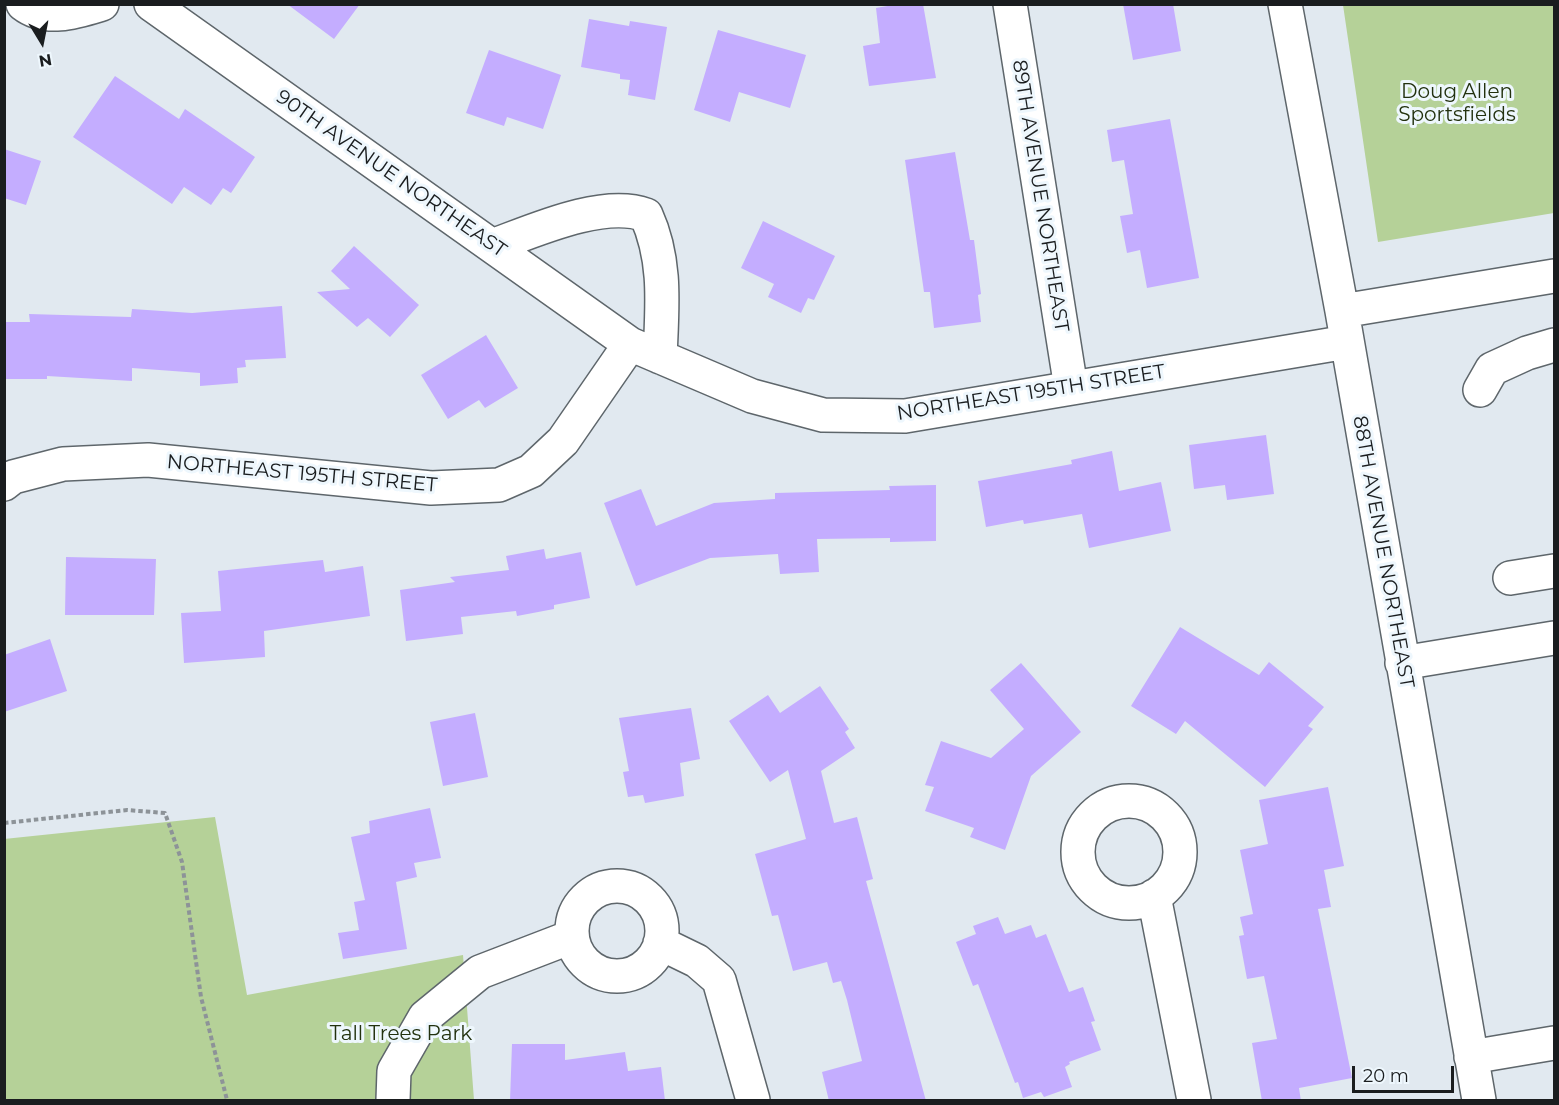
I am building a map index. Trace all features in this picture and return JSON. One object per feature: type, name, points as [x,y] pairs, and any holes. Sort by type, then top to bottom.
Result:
[{"type":"street","points":[[23,4],[38,12],[57,15],[102,4]]},
{"type":"street","name":"90TH AVENUE NORTHEAST","points":[[151,4],[186,14],[492,246],[630,344]]},
{"type":"street","name":"89TH AVENUE NORTHEAST","points":[[1010,4],[1071,388]]},
{"type":"street","name":"88TH AVENUE NORTHEAST","points":[[1285,4],[1344,326],[1479,1101]]},
{"type":"street","points":[[492,246],[555,224],[610,211],[630,209],[646,215],[656,236],[663,273],[660,357]]},
{"type":"street","name":"NORTHEAST 195TH STREET","points":[[4,484],[13,477],[63,464],[148,460],[431,488],[499,485],[531,471],[563,441],[630,344],[752,396],[823,415],[905,416],[1071,388],[1554,276]]},
{"type":"street","points":[[1480,390],[1492,369],[1527,353],[1554,345]]},
{"type":"street","points":[[1510,579],[1554,571]]},
{"type":"street","points":[[1402,663],[1554,638]]},
{"type":"street","points":[[611,886],[628,887],[645,895],[656,908],[662,925],[660,943],[653,959],[639,970],[622,976],[604,975],[589,967],[577,954],[571,937],[573,919],[580,903],[594,892],[611,886]]},
{"type":"street","points":[[1154,896],[1194,1101]]},
{"type":"street","points":[[393,1101],[394,1071],[425,1017],[480,972],[571,937]]},
{"type":"street","points":[[660,943],[697,961],[719,980],[753,1101]]},
{"type":"street","points":[[1471,1057],[1554,1043]]},
{"type":"path","points":[[4,823],[127,810],[165,813],[182,862],[201,997],[227,1101]]},
{"type":"green space","name":"Doug Allen Sportsfields","points":[[1343,5],[1554,5],[1554,213],[1378,242]]},
{"type":"green space","name":"Tall Trees Park","points":[[215,817],[247,995],[463,955],[474,1100],[5,1100],[4,839]]},
{"type":"building","points":[[287,4],[360,4],[334,39]]},
{"type":"building","points":[[899,4],[923,4],[936,78],[869,86],[863,46],[880,43],[876,8]]},
{"type":"building","points":[[1123,4],[1173,4],[1181,51],[1133,60]]},
{"type":"building","points":[[589,19],[629,26],[630,21],[667,27],[655,100],[628,95],[630,80],[620,79],[620,74],[581,67]]},
{"type":"building","points":[[718,30],[806,55],[790,108],[739,92],[730,122],[694,110]]},
{"type":"building","points":[[489,50],[561,75],[543,129],[507,117],[504,126],[466,113]]},
{"type":"building","points":[[115,76],[179,119],[185,109],[255,157],[231,193],[223,188],[211,205],[184,187],[172,204],[73,137]]},
{"type":"building","points":[[1170,119],[1199,278],[1147,288],[1140,250],[1127,253],[1120,216],[1133,214],[1124,160],[1112,162],[1107,130]]},
{"type":"building","points":[[4,149],[41,161],[26,205],[4,198]]},
{"type":"building","points":[[955,152],[970,240],[974,240],[981,294],[978,295],[981,322],[934,328],[930,292],[924,292],[905,160]]},
{"type":"building","points":[[763,221],[835,256],[814,300],[808,298],[801,313],[768,297],[774,284],[741,268]]},
{"type":"building","points":[[354,246],[419,305],[390,337],[368,318],[357,327],[317,292],[350,289],[331,271]]},
{"type":"building","points":[[282,306],[286,358],[245,360],[246,367],[237,368],[238,383],[200,386],[200,373],[132,368],[132,381],[47,376],[47,379],[4,379],[4,322],[30,322],[29,314],[131,317],[132,309],[192,313]]},
{"type":"building","points":[[486,335],[518,388],[485,408],[479,400],[448,419],[421,375]]},
{"type":"building","points":[[1266,435],[1274,494],[1227,500],[1225,485],[1194,489],[1189,445]]},
{"type":"building","points":[[1112,451],[1119,491],[1161,482],[1171,531],[1089,548],[1082,514],[1024,524],[1023,520],[986,527],[978,481],[1072,464],[1071,460]]},
{"type":"building","points":[[936,485],[936,541],[890,542],[890,538],[817,539],[819,572],[780,574],[778,554],[710,558],[636,586],[604,503],[641,489],[656,526],[714,503],[775,499],[775,493],[890,490],[889,486]]},
{"type":"building","points":[[544,549],[546,559],[581,552],[590,598],[554,605],[554,609],[517,616],[516,611],[461,617],[463,634],[406,641],[400,590],[455,582],[450,577],[509,570],[506,556]]},
{"type":"building","points":[[66,557],[156,559],[154,615],[65,615]]},
{"type":"building","points":[[323,560],[325,572],[363,566],[370,616],[264,631],[265,657],[184,663],[181,613],[221,611],[218,571]]},
{"type":"building","points":[[1180,627],[1259,675],[1269,662],[1324,707],[1308,726],[1313,729],[1265,787],[1185,721],[1176,734],[1131,706]]},
{"type":"building","points":[[50,639],[67,691],[4,712],[4,655]]},
{"type":"building","points":[[1021,663],[1081,732],[1031,776],[1005,850],[970,837],[974,828],[925,811],[934,787],[925,785],[941,741],[991,758],[1024,729],[990,690]]},
{"type":"building","points":[[820,686],[849,729],[845,732],[855,748],[821,771],[834,823],[857,817],[873,879],[866,881],[926,1101],[829,1101],[822,1072],[862,1061],[847,1000],[841,981],[833,983],[827,962],[793,971],[778,915],[772,916],[755,854],[806,839],[788,770],[770,782],[729,721],[768,695],[780,713]]},
{"type":"building","points":[[691,708],[700,759],[680,763],[684,796],[645,803],[643,795],[628,797],[623,772],[629,771],[619,718]]},
{"type":"building","points":[[475,713],[488,777],[443,786],[430,722]]},
{"type":"building","points":[[1328,787],[1344,866],[1324,870],[1331,907],[1318,909],[1352,1078],[1299,1088],[1301,1101],[1262,1101],[1252,1043],[1277,1039],[1264,976],[1247,979],[1239,936],[1244,935],[1240,917],[1253,914],[1240,850],[1268,844],[1259,800]]},
{"type":"building","points":[[430,808],[441,858],[414,863],[417,877],[396,882],[407,949],[343,959],[338,933],[359,930],[354,902],[365,900],[351,837],[370,833],[369,821]]},
{"type":"building","points":[[998,917],[1005,934],[1031,925],[1036,938],[1046,934],[1069,992],[1083,987],[1095,1021],[1091,1022],[1101,1050],[1069,1062],[1070,1064],[1065,1067],[1072,1087],[1044,1097],[1041,1092],[1023,1098],[1018,1082],[1015,1083],[978,984],[973,986],[956,942],[976,934],[973,926]]},
{"type":"building","points":[[512,1044],[565,1044],[565,1060],[625,1052],[628,1071],[661,1067],[665,1101],[510,1101]]}]
